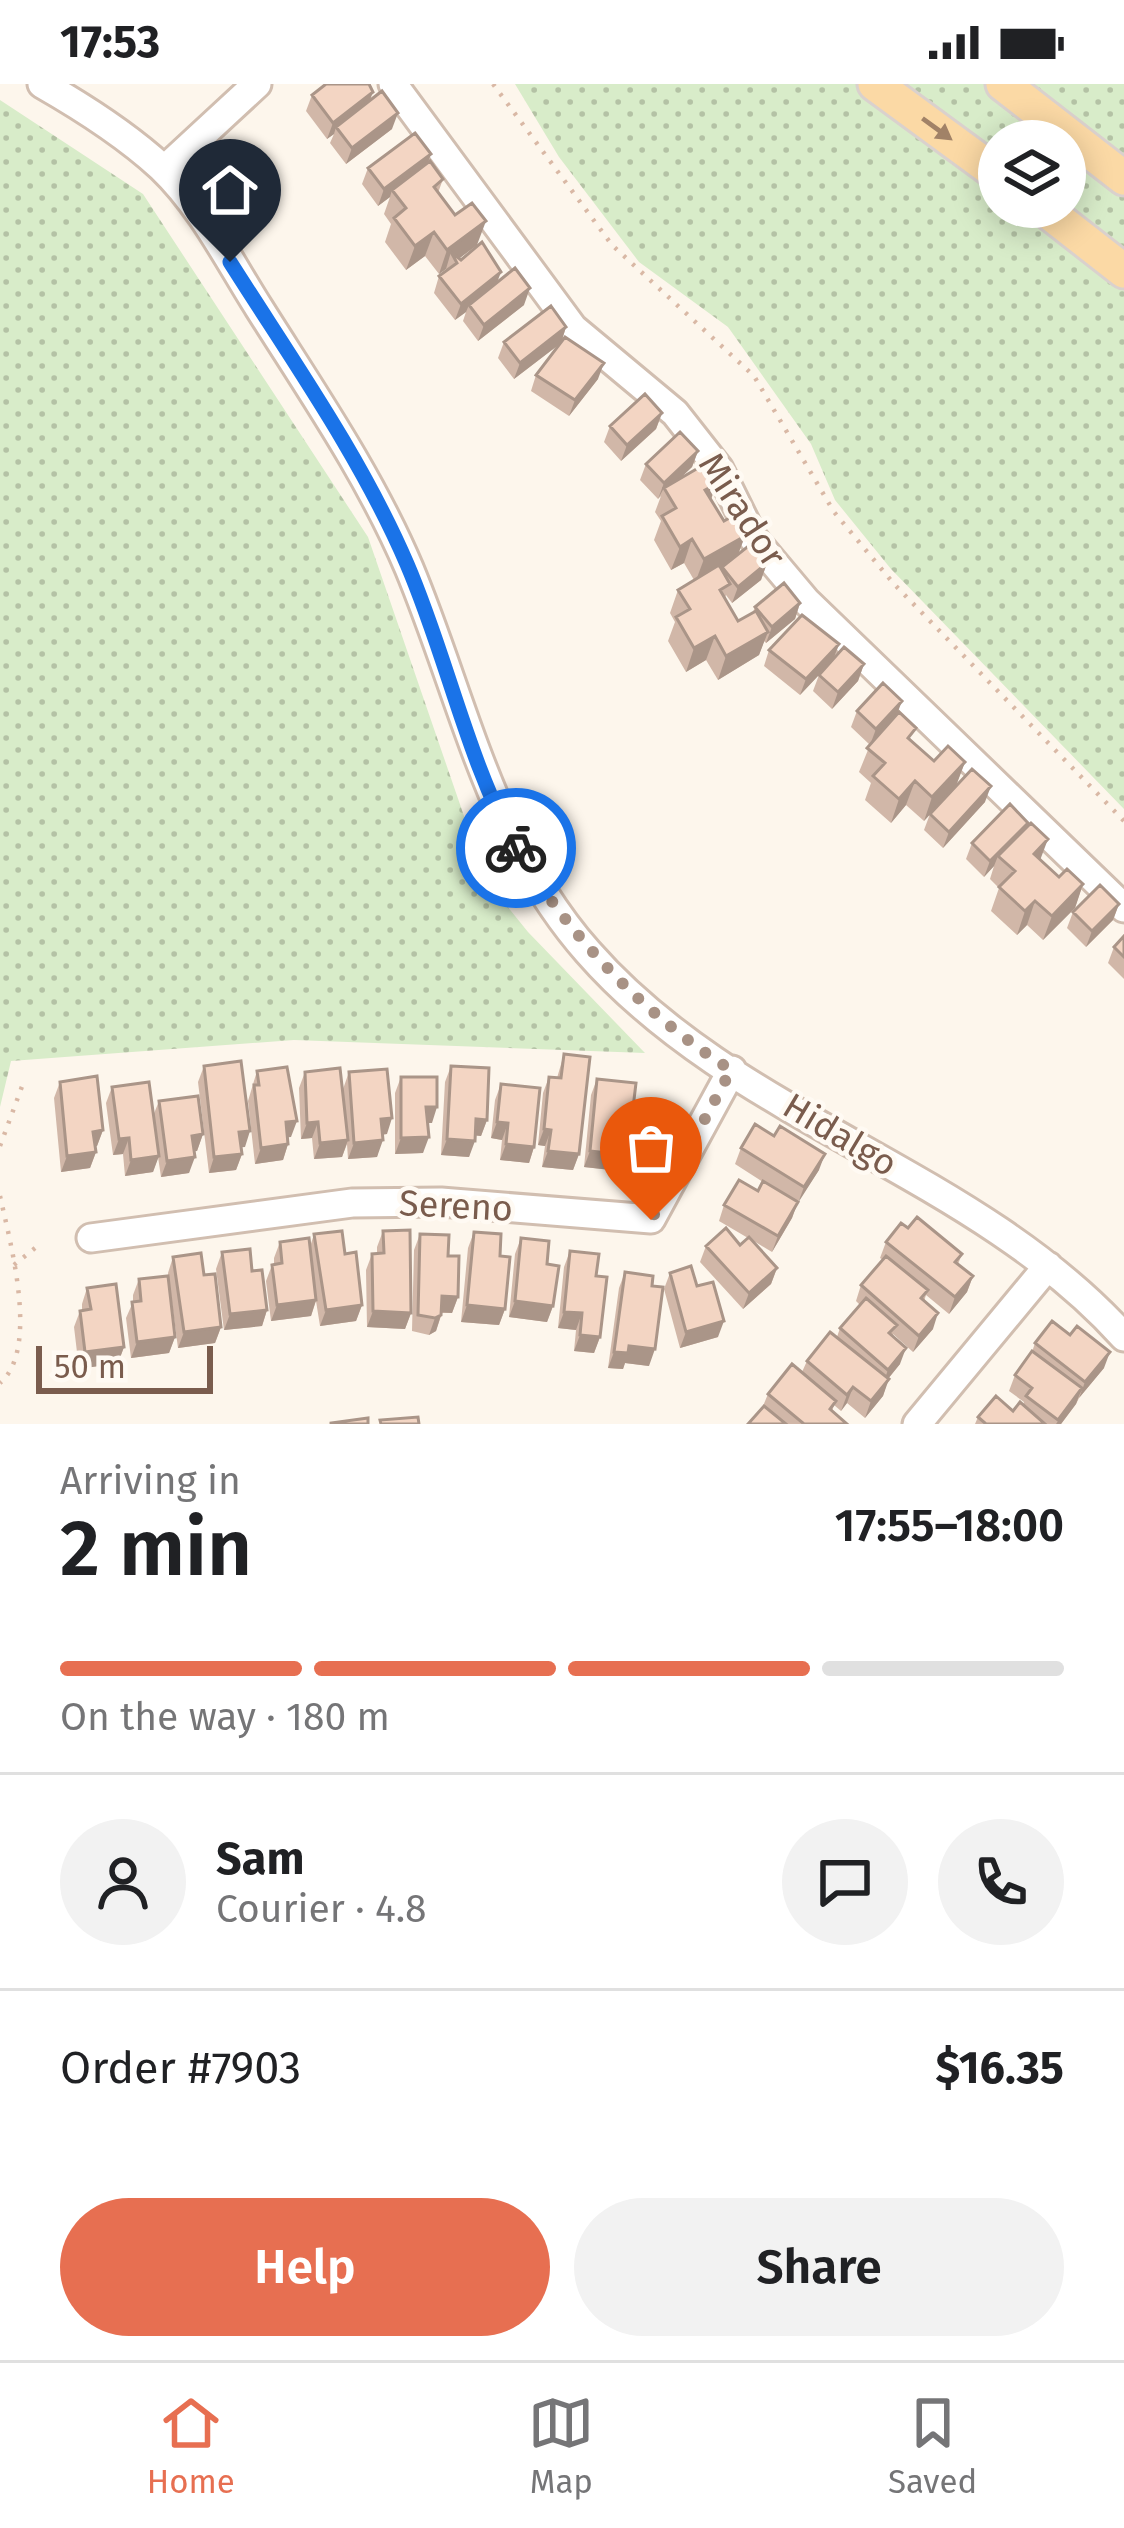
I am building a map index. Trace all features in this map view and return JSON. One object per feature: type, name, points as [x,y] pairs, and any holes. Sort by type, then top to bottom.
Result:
[{"type":"main road","points":[[875,84],[978,160]]},
{"type":"main road","points":[[1003,84],[1124,178]]},
{"type":"main road","points":[[1069,228],[1124,271]]},
{"type":"street","name":"Hidalgo","points":[[42,84],[129,139],[164,170],[199,214],[381,508],[432,628],[485,783],[541,889],[604,967],[688,1042],[1048,1266],[1124,1337]]},
{"type":"street","points":[[164,170],[257,84]]},
{"type":"street","name":"Mirador","points":[[393,84],[573,328],[675,413],[718,469],[753,538],[806,601],[1124,908]]},
{"type":"street","name":"Sereno","points":[[92,1238],[352,1203],[441,1202],[651,1220],[731,1070]]},
{"type":"street","points":[[917,1424],[1048,1266]]},
{"type":"path","points":[[493,84],[612,245],[754,376],[834,512],[894,584],[1124,821]]},
{"type":"path","points":[[0,1146],[24,1081]]},
{"type":"path","points":[[0,1196],[14,1265],[18,1347],[9,1375],[0,1383]]},
{"type":"path","points":[[14,1265],[40,1244]]},
{"type":"green space","points":[[515,84],[1124,84],[1124,809],[891,569],[835,500],[811,444],[728,327],[639,262],[559,157]]},
{"type":"green space","points":[[0,100],[143,194],[368,537],[486,880],[528,932],[645,1053],[294,1040],[11,1061],[0,1107]]},
{"type":"building","points":[[326,84],[369,84],[373,92],[333,123],[312,95]]},
{"type":"building","points":[[382,91],[398,113],[352,148],[336,127]]},
{"type":"building","points":[[415,133],[431,154],[384,189],[368,168]]},
{"type":"building","points":[[430,161],[443,179],[434,187],[455,215],[472,203],[486,221],[447,250],[434,232],[415,246],[394,218],[406,208],[392,190]]},
{"type":"building","points":[[482,242],[501,272],[461,304],[439,276],[457,263],[451,252],[461,260]]},
{"type":"building","points":[[515,268],[530,288],[484,325],[469,305]]},
{"type":"building","points":[[551,306],[566,327],[520,363],[504,342]]},
{"type":"building","points":[[565,337],[604,363],[575,400],[536,375]]},
{"type":"building","points":[[645,394],[662,413],[627,445],[610,426]]},
{"type":"building","points":[[680,432],[698,451],[664,483],[646,464]]},
{"type":"building","points":[[705,464],[716,484],[705,490],[724,521],[733,516],[745,536],[704,559],[692,539],[680,547],[662,516],[676,508],[664,488]]},
{"type":"building","points":[[751,544],[767,563],[738,587],[722,567]]},
{"type":"building","points":[[719,565],[730,584],[720,590],[738,621],[756,611],[768,632],[726,656],[715,636],[694,648],[676,617],[690,609],[678,590]]},
{"type":"building","points":[[784,583],[800,603],[772,627],[755,607]]},
{"type":"building","points":[[802,615],[839,644],[806,679],[769,650]]},
{"type":"building","points":[[844,647],[864,664],[838,692],[819,675]]},
{"type":"building","points":[[883,683],[902,701],[876,729],[857,711]]},
{"type":"building","points":[[899,712],[916,728],[908,738],[934,761],[948,746],[965,762],[932,797],[915,781],[899,799],[873,776],[885,763],[867,748]]},
{"type":"building","points":[[972,769],[991,786],[949,832],[930,814]]},
{"type":"building","points":[[1010,804],[1028,823],[990,861],[972,843]]},
{"type":"building","points":[[1031,823],[1048,839],[1034,854],[1059,877],[1067,869],[1083,884],[1052,916],[1035,901],[1025,911],[999,887],[1015,871],[998,856]]},
{"type":"building","points":[[1100,885],[1119,904],[1092,931],[1073,912]]},
{"type":"building","points":[[1124,936],[1124,957],[1114,947]]},
{"type":"building","points":[[564,1054],[590,1057],[579,1154],[548,1151],[551,1130],[544,1129],[549,1077],[561,1078]]},
{"type":"building","points":[[241,1061],[250,1131],[239,1132],[242,1154],[214,1157],[204,1066]]},
{"type":"building","points":[[451,1066],[489,1068],[487,1120],[476,1119],[475,1141],[447,1139]]},
{"type":"building","points":[[287,1067],[297,1121],[286,1122],[288,1144],[261,1148],[254,1085],[259,1085],[257,1071]]},
{"type":"building","points":[[340,1068],[348,1140],[320,1143],[318,1122],[307,1123],[305,1072]]},
{"type":"building","points":[[387,1069],[392,1118],[381,1119],[383,1140],[354,1143],[349,1072]]},
{"type":"building","points":[[97,1076],[103,1130],[93,1132],[96,1152],[67,1156],[60,1082]]},
{"type":"building","points":[[401,1077],[437,1077],[437,1107],[426,1107],[429,1137],[401,1138]]},
{"type":"building","points":[[597,1079],[636,1083],[630,1133],[622,1133],[617,1154],[590,1151]]},
{"type":"building","points":[[149,1082],[159,1156],[131,1160],[129,1138],[119,1139],[112,1087]]},
{"type":"building","points":[[501,1084],[540,1088],[534,1147],[506,1144],[508,1123],[497,1122]]},
{"type":"building","points":[[198,1096],[203,1134],[192,1136],[195,1157],[167,1161],[159,1101]]},
{"type":"building","points":[[755,1124],[774,1136],[780,1126],[825,1154],[804,1187],[741,1148]]},
{"type":"building","points":[[739,1180],[758,1191],[763,1181],[798,1202],[778,1236],[724,1205]]},
{"type":"building","points":[[917,1217],[962,1254],[955,1262],[973,1276],[955,1297],[886,1242],[901,1223],[908,1228]]},
{"type":"building","points":[[726,1228],[740,1245],[749,1237],[777,1268],[749,1293],[706,1246]]},
{"type":"building","points":[[410,1230],[411,1313],[373,1311],[372,1254],[384,1253],[383,1231]]},
{"type":"building","points":[[342,1231],[345,1254],[356,1252],[362,1305],[326,1310],[314,1234]]},
{"type":"building","points":[[474,1232],[501,1234],[500,1256],[510,1257],[505,1309],[467,1305]]},
{"type":"building","points":[[420,1234],[449,1235],[448,1256],[459,1256],[458,1297],[442,1296],[441,1315],[435,1318],[418,1315]]},
{"type":"building","points":[[309,1238],[316,1300],[277,1305],[272,1265],[282,1263],[280,1242]]},
{"type":"building","points":[[521,1238],[549,1241],[547,1264],[559,1266],[553,1306],[515,1301]]},
{"type":"building","points":[[250,1249],[252,1271],[262,1270],[267,1310],[230,1314],[222,1252]]},
{"type":"building","points":[[570,1251],[599,1254],[596,1276],[607,1277],[600,1337],[580,1335],[582,1313],[564,1312]]},
{"type":"building","points":[[201,1253],[204,1275],[215,1274],[221,1327],[184,1332],[173,1257]]},
{"type":"building","points":[[886,1256],[928,1290],[921,1298],[938,1313],[919,1336],[861,1285]]},
{"type":"building","points":[[691,1266],[697,1286],[713,1282],[724,1321],[686,1332],[670,1273]]},
{"type":"building","points":[[625,1272],[653,1276],[652,1286],[663,1287],[655,1349],[629,1346],[628,1353],[614,1352]]},
{"type":"building","points":[[168,1276],[175,1337],[137,1342],[132,1302],[141,1301],[139,1279]]},
{"type":"building","points":[[116,1284],[124,1347],[85,1352],[80,1311],[91,1309],[87,1288]]},
{"type":"building","points":[[866,1298],[897,1325],[889,1333],[906,1348],[888,1370],[840,1328]]},
{"type":"building","points":[[1052,1321],[1070,1335],[1077,1326],[1110,1352],[1085,1382],[1035,1343]]},
{"type":"building","points":[[830,1332],[889,1379],[871,1401],[853,1387],[847,1395],[807,1361]]},
{"type":"building","points":[[1032,1351],[1082,1388],[1058,1420],[1026,1396],[1032,1388],[1015,1375]]},
{"type":"building","points":[[792,1364],[836,1401],[830,1409],[847,1424],[804,1424],[768,1394]]},
{"type":"building","points":[[996,1396],[1013,1411],[1020,1402],[1045,1424],[986,1424],[978,1417]]},
{"type":"building","points":[[764,1406],[786,1424],[748,1424]]},
{"type":"building","points":[[418,1417],[419,1424],[381,1424],[380,1420]]},
{"type":"building","points":[[368,1418],[368,1424],[331,1424],[331,1423]]},
{"type":"way so far","points":[[516,848],[588,952],[650,1012],[731,1070],[651,1220]]},
{"type":"route","points":[[230,262],[381,508],[432,628],[485,783],[516,848]]}]
